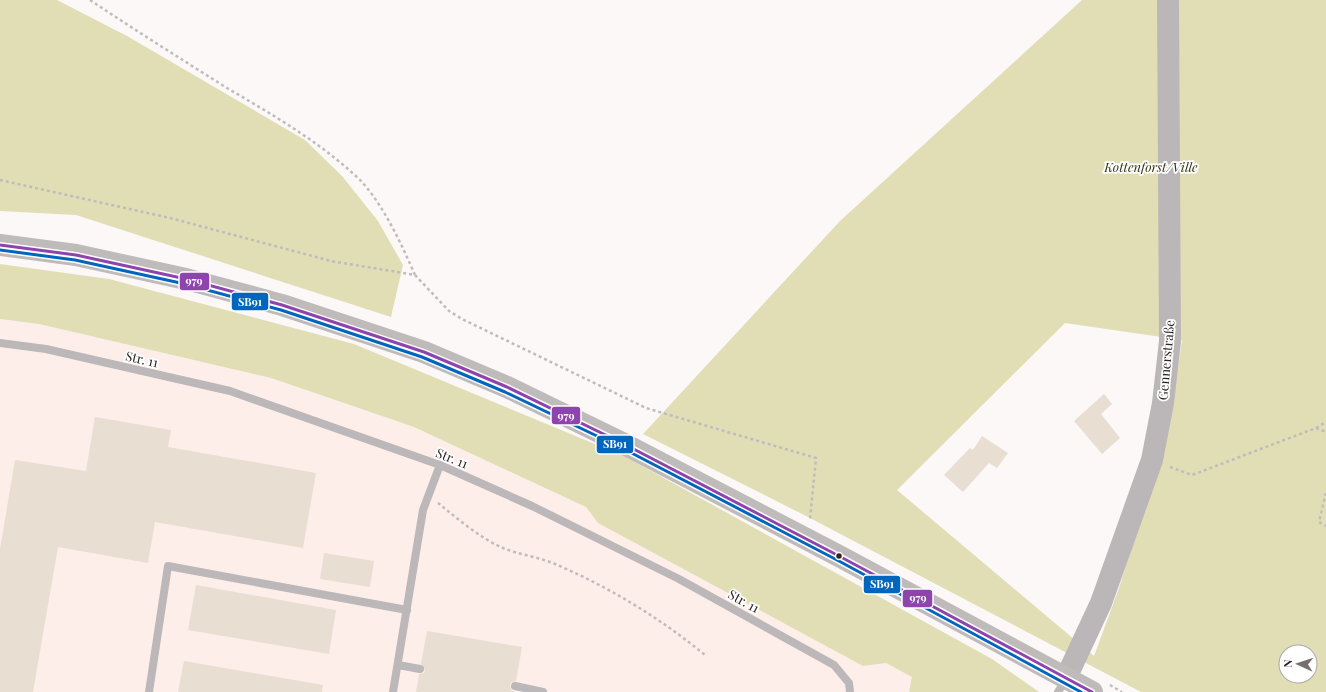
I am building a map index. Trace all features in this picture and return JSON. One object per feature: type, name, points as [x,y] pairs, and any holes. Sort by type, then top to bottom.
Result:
[{"type":"main road","points":[[0,245],[76,255],[186,279],[282,305],[424,352],[507,387],[624,444],[803,537],[1062,685],[1092,692]]},
{"type":"street","name":"Gennerstraße","points":[[1062,685],[1101,603],[1152,460],[1163,402],[1170,341],[1168,0]]},
{"type":"lane","name":"Str. 11","points":[[0,343],[46,349],[230,392],[440,465],[532,506],[699,590],[834,664],[849,683],[850,692]]},
{"type":"lane","points":[[393,692],[423,510],[440,465]]},
{"type":"lane","points":[[148,692],[168,566],[407,610]]},
{"type":"lane","points":[[398,665],[420,669]]},
{"type":"lane","points":[[515,686],[543,692]]},
{"type":"path","points":[[90,0],[164,50],[302,133],[359,179],[374,197],[402,246],[415,275],[449,311],[462,319],[646,408],[816,458],[809,521],[803,537]]},
{"type":"path","points":[[0,180],[163,216],[331,261],[415,275]]},
{"type":"path","points":[[1152,460],[1192,475],[1316,428],[1326,422]]},
{"type":"path","points":[[1316,428],[1326,432]]},
{"type":"path","points":[[1326,493],[1319,522],[1326,526]]},
{"type":"path","points":[[428,496],[474,530],[503,548],[555,564],[596,584],[674,630],[705,655]]},
{"type":"shaded area","points":[[0,319],[39,324],[271,378],[414,427],[586,507],[598,523],[863,666],[886,663],[913,677],[909,692],[0,692]]},
{"type":"green space","points":[[0,0],[57,0],[127,36],[305,140],[342,176],[378,221],[403,265],[391,317],[76,215],[0,211]]},
{"type":"green space","name":"Kottenforst/Ville","points":[[1082,0],[1326,0],[1326,692],[1141,692],[808,517],[643,434],[840,221]],"holes":[[[1065,323],[1182,340],[1168,433],[1119,588],[1094,656],[897,490]]]},
{"type":"green space","points":[[0,264],[109,279],[354,344],[624,456],[992,659],[1039,692],[909,692],[912,677],[886,663],[863,666],[598,523],[586,507],[414,427],[271,378],[39,324],[0,319]]},
{"type":"building","points":[[1104,394],[1112,404],[1101,414],[1120,438],[1102,454],[1074,421]]},
{"type":"building","points":[[95,417],[171,430],[168,447],[316,473],[303,548],[155,522],[148,563],[58,547],[33,692],[0,692],[0,549],[15,460],[86,471]]},
{"type":"building","points":[[982,436],[1008,453],[997,468],[989,463],[963,492],[944,475],[970,448],[973,450]]},
{"type":"building","points":[[324,553],[374,561],[370,587],[320,579]]},
{"type":"building","points":[[196,585],[336,610],[329,654],[188,630]]},
{"type":"building","points":[[427,631],[522,647],[516,681],[511,682],[510,685],[511,690],[514,692],[416,692],[419,674],[424,673],[425,670],[421,664]]},
{"type":"building","points":[[184,661],[323,685],[322,692],[178,692]]},
{"type":"transit line","name":"979","points":[[0,245],[76,255],[186,279],[282,305],[424,352],[507,387],[624,444],[839,556],[1092,692]]},
{"type":"transit line","name":"SB91","points":[[0,250],[75,260],[185,284],[281,310],[422,357],[505,392],[622,448],[837,560],[1081,692]]}]
